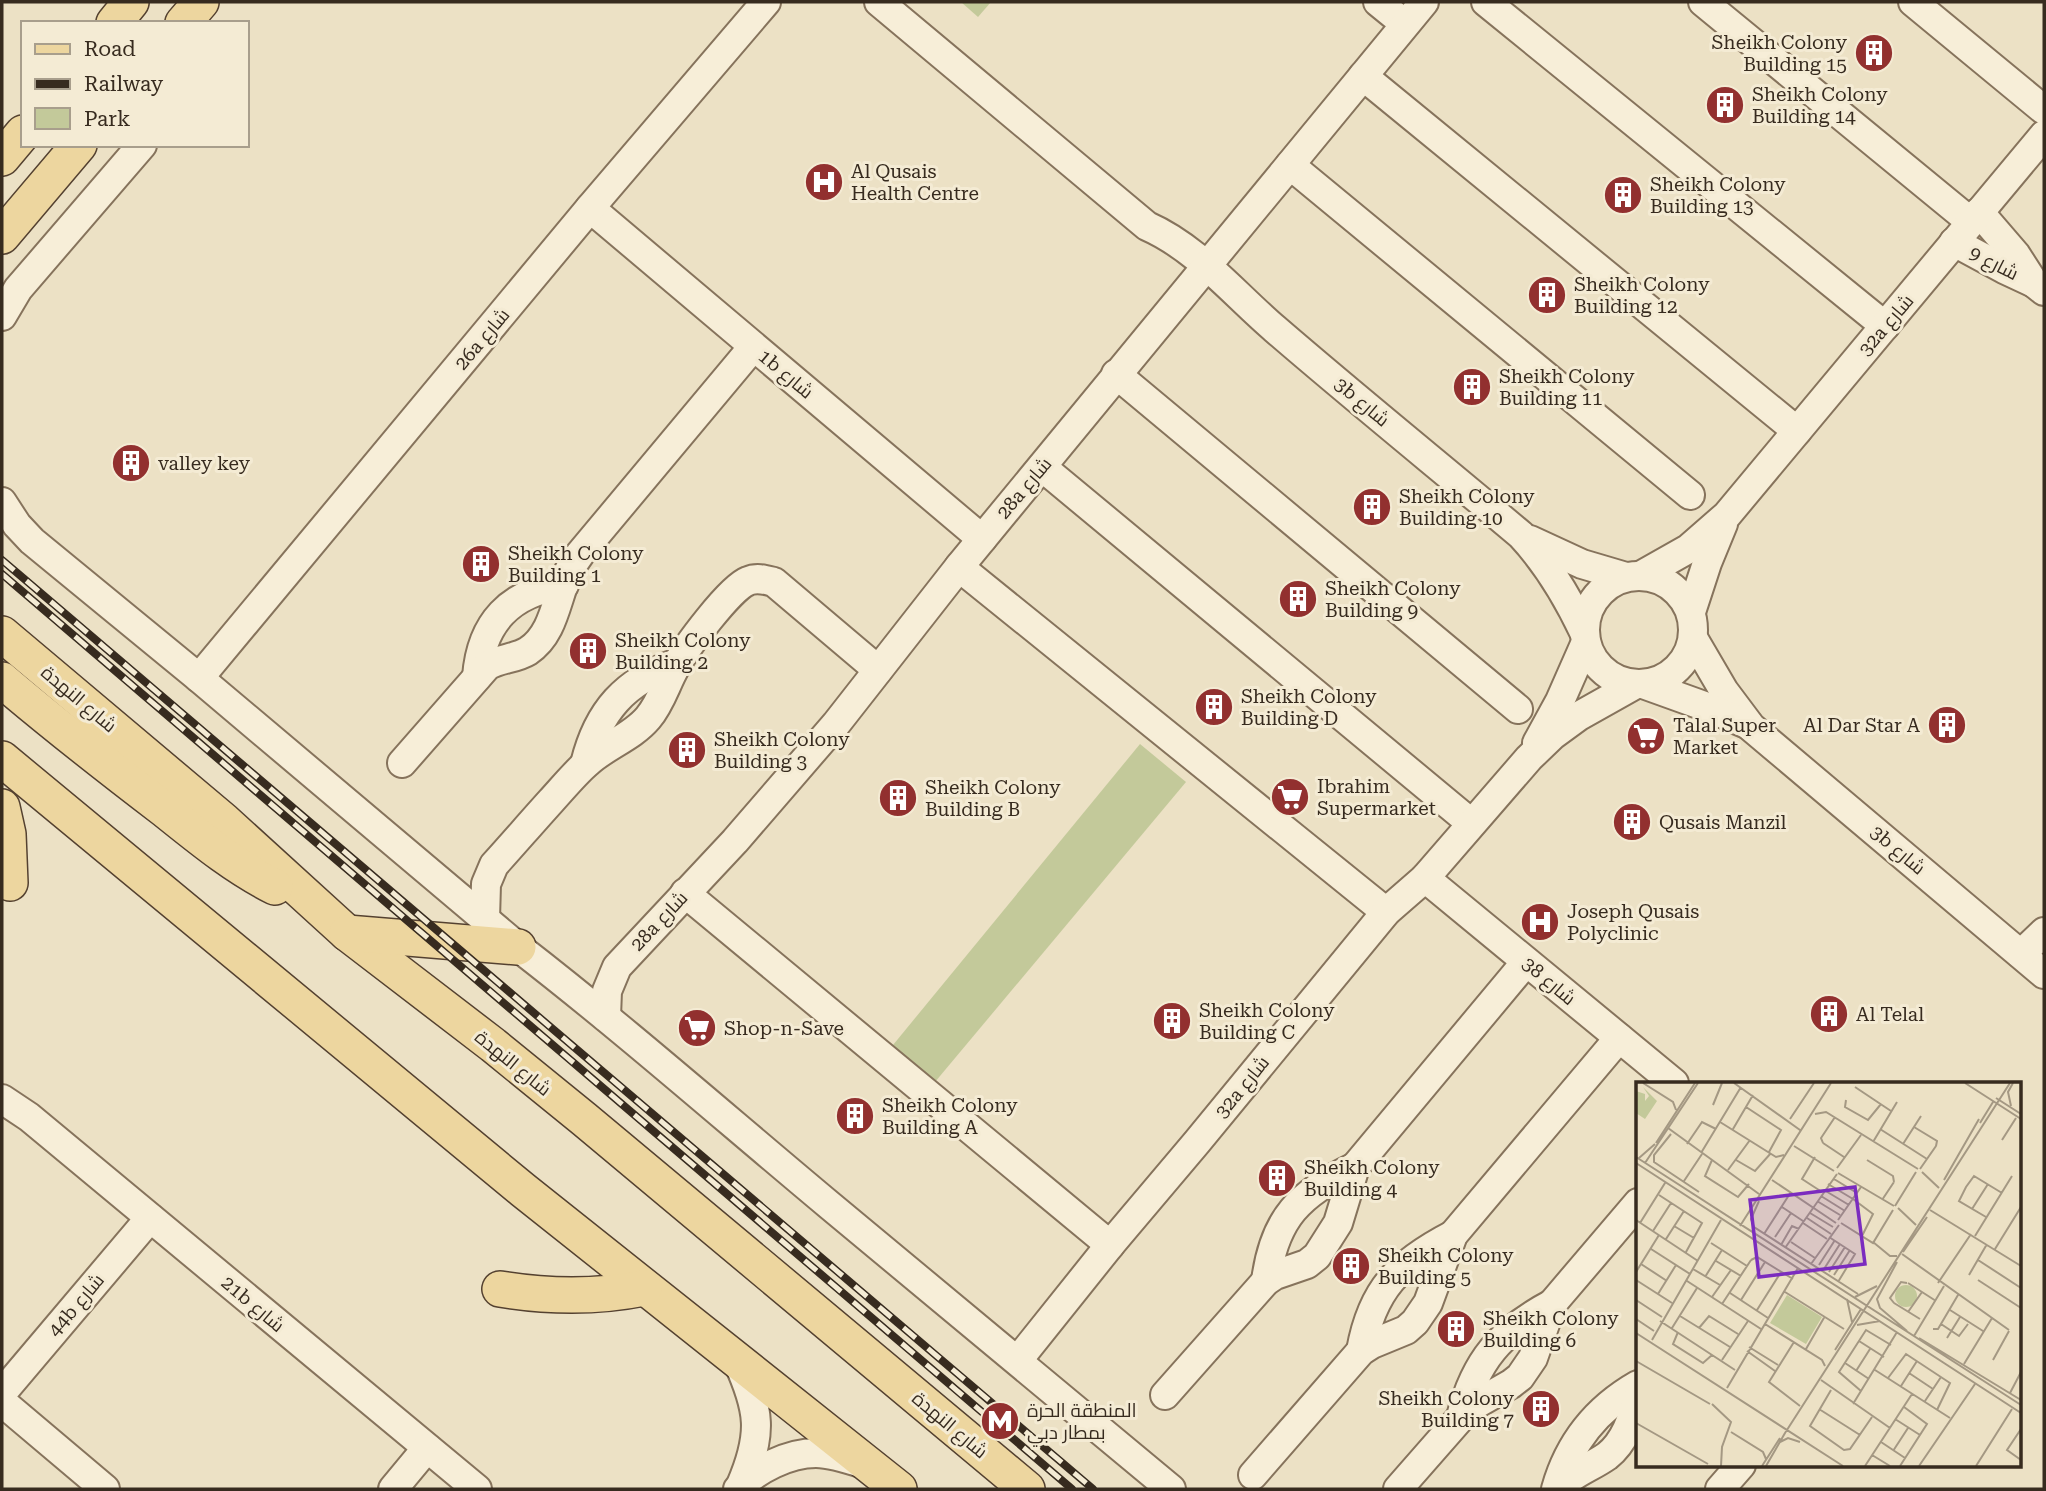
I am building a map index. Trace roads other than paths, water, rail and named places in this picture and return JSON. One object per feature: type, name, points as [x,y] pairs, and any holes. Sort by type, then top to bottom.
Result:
[{"type":"main road","points":[[116,21],[131,2]]},
{"type":"main road","points":[[185,21],[201,2]]},
{"type":"main road","points":[[2,158],[21,135]]},
{"type":"main road","points":[[2,236],[77,147]]},
{"type":"main road","name":"شارع النهدة","points":[[2,634],[224,821],[334,922],[591,1125],[1027,1489]]},
{"type":"main road","points":[[2,680],[74,740],[234,863],[334,922],[518,947]]},
{"type":"main road","points":[[2,760],[384,1077],[644,1288],[899,1489]]},
{"type":"main road","points":[[2,807],[8,834],[10,883]]},
{"type":"main road","points":[[500,1289],[545,1295],[595,1296],[644,1288]]},
{"type":"street","name":"26a شارع","points":[[198,678],[590,208],[766,2]]},
{"type":"street","name":"3b شارع","points":[[879,2],[1147,226],[1172,239],[1198,276],[1276,330],[1521,535],[1557,580],[1585,637]]},
{"type":"street","points":[[1378,2],[1405,24]]},
{"type":"street","name":"28a شارع","points":[[568,985],[593,980],[617,967],[760,813],[836,724],[1116,374],[1424,2]]},
{"type":"street","points":[[1486,2],[1885,326]]},
{"type":"street","points":[[1703,2],[1968,226]]},
{"type":"street","points":[[1913,2],[2044,110]]},
{"type":"street","points":[[1363,76],[1797,431]]},
{"type":"street","name":"32a شارع","points":[[1634,576],[1688,549],[1727,515],[2044,135]]},
{"type":"street","points":[[2,316],[18,289],[140,147]]},
{"type":"street","points":[[1290,165],[1690,495]]},
{"type":"street","name":"1b شارع","points":[[590,208],[982,539]]},
{"type":"street","name":"شارع 9","points":[[1968,226],[2016,255],[2039,287]]},
{"type":"street","name":"شارع 9","points":[[1968,226],[2004,269],[2039,287]]},
{"type":"street","points":[[402,763],[481,671],[494,662],[521,655],[539,641],[552,620],[568,572],[580,554],[753,346]]},
{"type":"street","points":[[1116,374],[1518,709]]},
{"type":"street","points":[[1042,467],[1471,823]]},
{"type":"street","points":[[2,502],[17,525],[32,541],[1171,1489]]},
{"type":"street","name":"32a شارع","points":[[1692,625],[1707,563],[1727,515]]},
{"type":"street","name":"3b شارع","points":[[1521,535],[1561,556],[1634,576]]},
{"type":"street","points":[[959,567],[1386,912]]},
{"type":"street","points":[[1634,576],[1663,580],[1680,594],[1692,625],[1688,655],[1676,670],[1661,680],[1640,684],[1610,676],[1591,655],[1585,637],[1587,614],[1595,597],[1609,584],[1634,576]]},
{"type":"street","points":[[485,919],[486,884],[490,871],[585,764],[613,743],[627,737],[650,716],[677,663],[740,585],[750,580],[774,582],[878,670]]},
{"type":"street","points":[[477,677],[478,657],[485,638],[495,621],[509,606],[544,587],[564,584]]},
{"type":"street","name":"3b شارع","points":[[1692,625],[1724,691],[1751,727],[2038,968]]},
{"type":"street","name":"32a شارع","points":[[1529,758],[1560,701],[1585,637]]},
{"type":"street","name":"3b شارع","points":[[1640,684],[1707,707],[1751,727]]},
{"type":"street","name":"32a شارع","points":[[1018,1360],[1386,912],[1425,878],[1529,758],[1553,735],[1579,716],[1640,684]]},
{"type":"street","name":"شارع 38","points":[[1425,878],[1673,1082]]},
{"type":"street","points":[[685,893],[1110,1245]]},
{"type":"street","points":[[2038,968],[2044,932]]},
{"type":"street","points":[[1165,1395],[1266,1281],[1307,1264],[1325,1247],[1338,1223],[1355,1167],[1526,962]]},
{"type":"street","name":"28a شارع","points":[[606,1017],[607,991],[617,967]]},
{"type":"street","points":[[1253,1475],[1360,1351],[1406,1330],[1415,1322],[1431,1296],[1453,1235],[1619,1038]]},
{"type":"street","name":"21b شارع","points":[[2,1087],[29,1117]]},
{"type":"street","name":"21b شارع","points":[[2,1099],[29,1117],[477,1489]]},
{"type":"street","points":[[1266,1281],[1268,1261],[1274,1243],[1293,1209],[1321,1184],[1355,1167]]},
{"type":"street","points":[[1461,1417],[1472,1381],[1492,1349],[1520,1323],[1552,1304],[1636,1205]]},
{"type":"street","name":"44b شارع","points":[[2,1394],[150,1217]]},
{"type":"street","points":[[1360,1351],[1370,1314],[1390,1281],[1418,1254],[1453,1235]]},
{"type":"street","points":[[1398,1489],[1461,1417],[1479,1401],[1520,1377],[1534,1358],[1552,1304]]},
{"type":"street","points":[[737,1360],[756,1409],[757,1435],[752,1459],[740,1487]]},
{"type":"street","points":[[1556,1489],[1567,1456],[1587,1426],[1613,1401],[1636,1386]]},
{"type":"street","points":[[2,1402],[105,1489]]},
{"type":"street","points":[[1556,1489],[1573,1475],[1614,1450],[1627,1430],[1636,1404]]},
{"type":"street","points":[[393,1489],[427,1448]]},
{"type":"street","points":[[740,1487],[777,1462],[797,1455],[818,1453],[868,1465]]},
{"type":"street","points":[[1720,1489],[1740,1466]]},
{"type":"railway","points":[[2,560],[1093,1489]]},
{"type":"railway","points":[[2,574],[1072,1489]]},
{"type":"place","name":"Sheikh Colony Building 15","points":[[1874,53]]},
{"type":"place","name":"Sheikh Colony Building 14","points":[[1725,105]]},
{"type":"place","name":"Al Qusais Health Centre","points":[[824,182]]},
{"type":"place","name":"Sheikh Colony Building 13","points":[[1623,195]]},
{"type":"place","name":"Sheikh Colony Building 12","points":[[1547,295]]},
{"type":"place","name":"Sheikh Colony Building 11","points":[[1472,387]]},
{"type":"place","name":"valley key","points":[[131,463]]},
{"type":"place","name":"Sheikh Colony Building 10","points":[[1372,507]]},
{"type":"place","name":"Sheikh Colony Building 1","points":[[481,564]]},
{"type":"place","name":"Sheikh Colony Building 9","points":[[1298,599]]},
{"type":"place","name":"Sheikh Colony Building 2","points":[[588,651]]},
{"type":"place","name":"Sheikh Colony Building D","points":[[1214,707]]},
{"type":"place","name":"Al Dar Star A","points":[[1947,725]]},
{"type":"place","name":"Talal Super Market","points":[[1646,736]]},
{"type":"place","name":"Sheikh Colony Building 3","points":[[687,750]]},
{"type":"place","name":"Ibrahim Supermarket","points":[[1290,797]]},
{"type":"place","name":"Sheikh Colony Building B","points":[[898,798]]},
{"type":"place","name":"Qusais Manzil","points":[[1632,822]]},
{"type":"place","name":"Joseph Qusais Polyclinic","points":[[1540,922]]},
{"type":"place","name":"Al Telal","points":[[1829,1014]]},
{"type":"place","name":"Sheikh Colony Building C","points":[[1172,1021]]},
{"type":"place","name":"Shop-n-Save","points":[[697,1028]]},
{"type":"place","name":"Sheikh Colony Building A","points":[[855,1116]]},
{"type":"place","name":"Sheikh Colony Building 4","points":[[1277,1178]]},
{"type":"place","name":"Sheikh Colony Building 5","points":[[1351,1266]]},
{"type":"place","name":"Sheikh Colony Building 6","points":[[1456,1329]]},
{"type":"place","name":"Sheikh Colony Building 7","points":[[1541,1409]]},
{"type":"place","name":"المنطقة الحرة بمطار دبي","points":[[1000,1421]]}]
